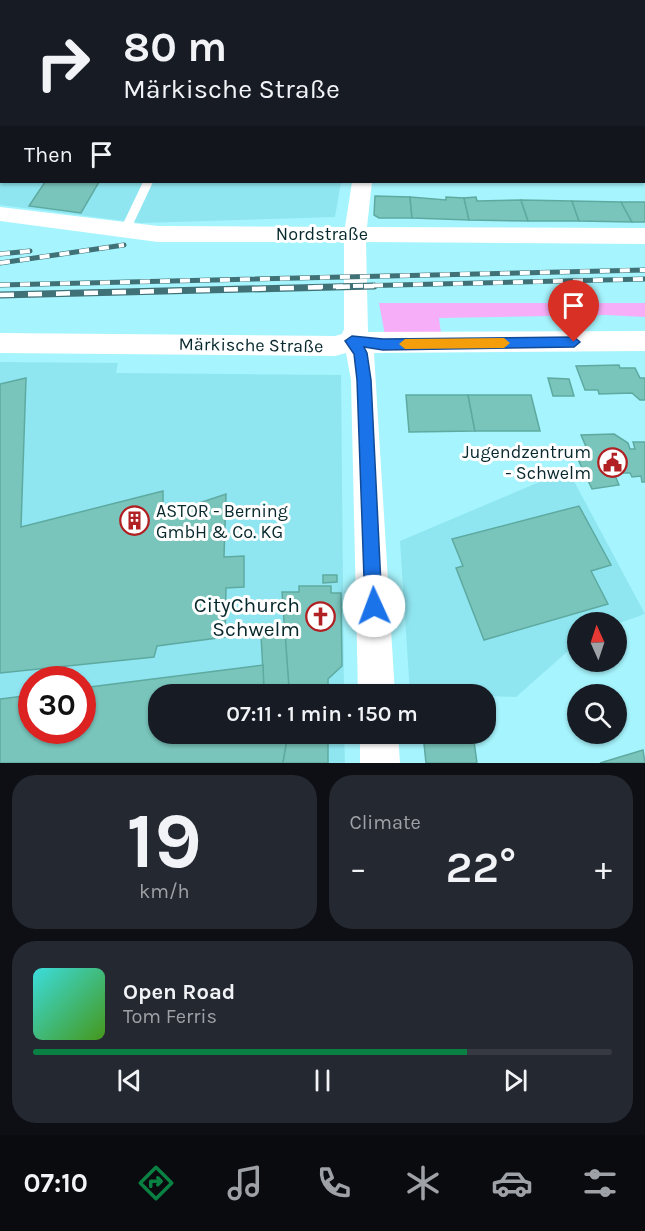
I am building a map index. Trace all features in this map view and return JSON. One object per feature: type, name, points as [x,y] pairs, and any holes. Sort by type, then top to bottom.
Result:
[{"type":"street","points":[[362,183],[354,258],[357,329],[352,341],[361,353],[364,380],[377,684]]},
{"type":"street","name":"Nordstraße","points":[[0,214],[158,234],[645,236]]},
{"type":"street","name":"Märkische Straße","points":[[0,343],[335,346],[352,341],[383,344],[645,341]]},
{"type":"street","points":[[379,744],[380,763]]},
{"type":"lane","points":[[125,230],[148,183]]},
{"type":"shaded area","points":[[0,183],[341,183],[335,217],[141,223],[0,205]]},
{"type":"shaded area","points":[[379,303],[645,303],[645,317],[606,315],[439,318],[441,334],[385,335]]},
{"type":"shaded area","points":[[0,362],[118,363],[116,373],[341,375],[344,684],[148,684],[148,744],[344,744],[345,763],[0,763]]},
{"type":"shaded area","points":[[568,470],[645,614],[627,620],[627,612],[567,612],[567,652],[516,697],[496,696],[496,684],[409,684],[400,541]]},
{"type":"building","points":[[44,183],[98,183],[81,213],[29,206]]},
{"type":"building","points":[[375,196],[410,197],[412,218],[379,218],[374,215]]},
{"type":"building","points":[[410,197],[446,200],[446,197],[464,198],[469,220],[412,218]]},
{"type":"building","points":[[476,197],[477,201],[521,200],[528,221],[469,220],[464,198]]},
{"type":"building","points":[[521,200],[572,201],[579,221],[528,221]]},
{"type":"building","points":[[572,201],[621,202],[632,222],[579,221]]},
{"type":"building","points":[[621,202],[645,202],[645,222],[632,222]]},
{"type":"building","name":"Jugendzentrum - Schwelm","points":[[619,365],[620,368],[635,368],[640,378],[645,378],[645,400],[640,400],[632,393],[599,394],[598,390],[585,390],[576,366]]},
{"type":"building","name":"ASTOR - Berning GmbH & Co. KG","points":[[26,378],[21,527],[163,491],[163,515],[226,494],[224,557],[244,556],[244,587],[226,588],[225,637],[157,646],[154,657],[67,666],[18,666],[18,671],[0,673],[0,384]]},
{"type":"building","points":[[548,378],[569,379],[574,396],[553,396]]},
{"type":"building","points":[[406,395],[468,395],[475,431],[409,432]]},
{"type":"building","points":[[468,395],[531,395],[540,431],[475,431]]},
{"type":"building","name":"Jugendzentrum - Schwelm","points":[[614,434],[628,443],[630,449],[635,449],[633,442],[645,442],[645,482],[642,482],[641,476],[632,477],[630,473],[614,473],[619,485],[592,489],[574,451],[587,449],[581,435]]},
{"type":"building","points":[[579,506],[611,565],[591,571],[608,604],[580,612],[567,612],[567,616],[484,640],[456,568],[463,566],[452,539]]},
{"type":"building","points":[[323,575],[337,575],[337,582],[323,583]]},
{"type":"building","points":[[299,586],[331,586],[331,593],[341,593],[342,666],[328,679],[328,684],[288,684],[282,592],[299,592]]},
{"type":"building","points":[[285,632],[289,684],[264,684],[261,635]]},
{"type":"building","points":[[263,665],[264,684],[148,684],[148,744],[286,744],[283,763],[0,763],[0,699],[18,697],[18,744],[96,744],[96,686]]},
{"type":"building","points":[[286,744],[328,744],[328,763],[283,763]]},
{"type":"building","points":[[424,744],[474,744],[477,763],[426,763]]},
{"type":"building","points":[[643,750],[645,763],[600,763]]},
{"type":"railway","points":[[0,263],[124,245]]},
{"type":"railway","points":[[0,254],[30,251]]},
{"type":"railway","points":[[0,285],[645,270]]},
{"type":"railway","points":[[313,287],[645,279]]},
{"type":"railway","points":[[0,295],[374,286]]},
{"type":"slow traffic","points":[[405,344],[504,343]]},
{"type":"place","name":"Jugendzentrum - Schwelm","points":[[612,462]]},
{"type":"place","name":"ASTOR - Berning GmbH & Co. KG","points":[[135,521]]},
{"type":"place","name":"CityChurch Schwelm","points":[[321,617]]},
{"type":"route","points":[[374,606],[364,380],[361,353],[352,341],[383,344],[574,342]]}]
